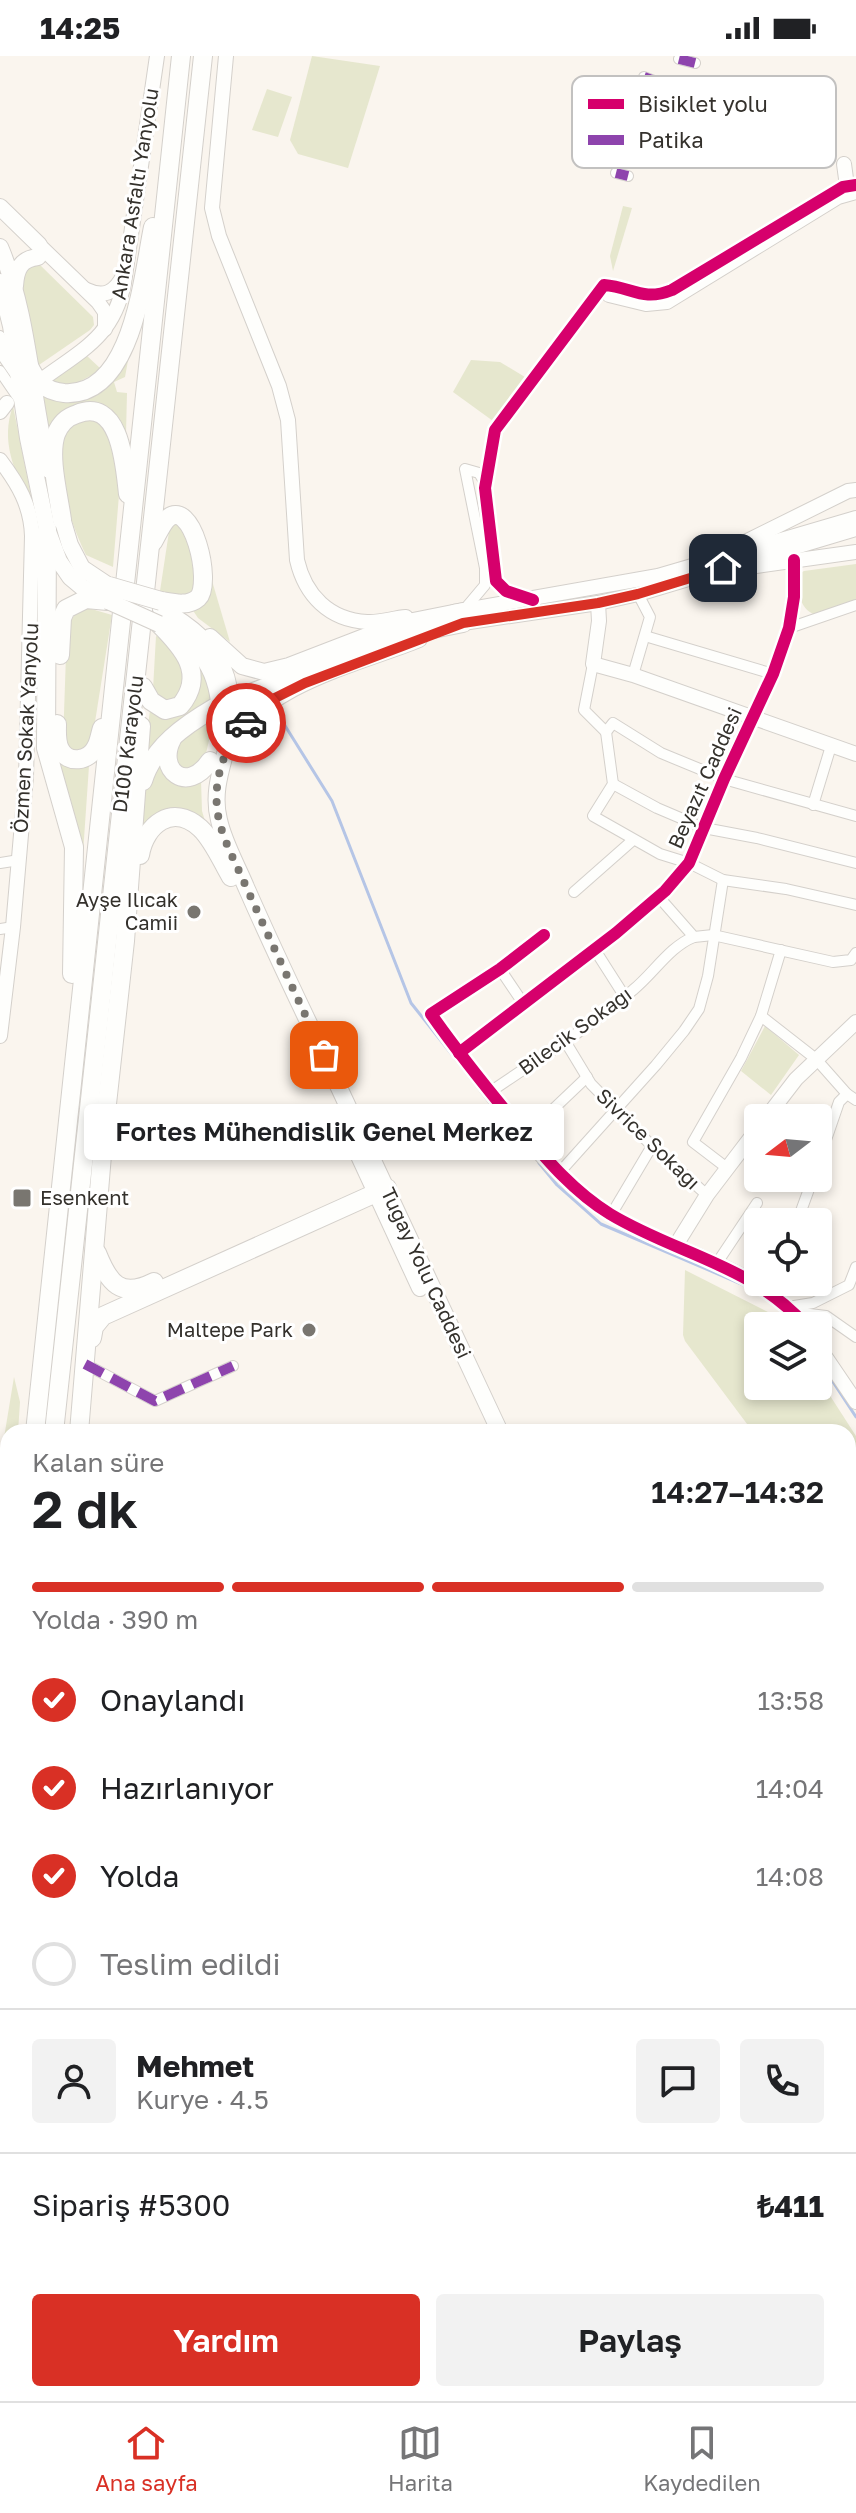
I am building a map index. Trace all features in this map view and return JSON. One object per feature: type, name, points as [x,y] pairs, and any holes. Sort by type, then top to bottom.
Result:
[{"type":"highway","name":"D100 Karayolu","points":[[36,1424],[181,56]]},
{"type":"highway","name":"D100 Karayolu","points":[[55,1424],[203,56]]},
{"type":"highway","points":[[23,372],[54,391],[77,393],[104,379],[114,366],[134,322],[171,138]]},
{"type":"highway","points":[[73,1073],[74,847],[46,748],[55,524],[55,436],[63,421],[80,412],[97,413],[107,419],[120,438],[130,529]]},
{"type":"highway","points":[[115,684],[95,749],[87,757],[70,759],[62,753],[57,740],[62,618],[66,609],[74,603],[108,594],[160,611],[190,603],[199,598],[204,588],[203,572],[189,522],[180,516],[165,520],[150,548]]},
{"type":"highway","points":[[143,687],[151,701],[165,710],[180,706],[190,688],[192,674],[188,657],[160,611]]},
{"type":"highway","points":[[240,697],[408,634],[463,617]]},
{"type":"highway","points":[[80,1424],[104,1131],[133,843],[143,687],[139,649]]},
{"type":"highway","points":[[133,843],[147,765],[172,738],[214,708]]},
{"type":"highway","points":[[172,738],[167,748],[167,758],[178,776],[191,778],[216,761]]},
{"type":"highway","points":[[125,941],[142,843],[149,830],[159,821],[174,818],[188,820],[201,829],[231,877]]},
{"type":"highway","points":[[61,1375],[79,1296],[104,1131]]},
{"type":"highway","points":[[95,1249],[106,1277],[112,1282],[123,1289],[142,1288],[379,1187]]},
{"type":"highway","points":[[85,1364],[94,1327],[103,1316],[379,1187]]},
{"type":"main road","name":"Ankara Asfaltı Yanyolu","points":[[105,330],[119,301],[125,272],[157,56]]},
{"type":"main road","points":[[226,56],[212,208],[219,236],[279,386],[288,420],[297,560],[304,584],[313,598],[332,612],[368,623],[463,617]]},
{"type":"main road","points":[[604,285],[609,295],[634,302],[667,302],[853,187],[844,164]]},
{"type":"main road","points":[[0,207],[97,312],[105,330]]},
{"type":"main road","points":[[0,248],[23,372],[36,413],[55,524]]},
{"type":"main road","points":[[0,248],[38,251],[87,290],[105,312],[105,330],[97,340],[44,378]]},
{"type":"main road","points":[[0,248],[0,255]]},
{"type":"main road","points":[[8,285],[21,264],[38,251]]},
{"type":"main road","points":[[87,290],[97,294],[108,293],[116,287],[125,272]]},
{"type":"main road","points":[[23,372],[10,406],[55,524],[82,568],[108,594]]},
{"type":"main road","name":"Özmen Sokak Yanyolu","points":[[0,460],[20,489],[32,524],[26,777],[19,860],[7,928],[0,1036]]},
{"type":"main road","points":[[694,572],[852,491]]},
{"type":"main road","points":[[160,611],[192,622],[242,666],[264,672],[289,666],[398,624],[598,603],[638,594],[856,518]]},
{"type":"main road","points":[[694,572],[856,529]]},
{"type":"main road","points":[[216,761],[241,728],[275,698],[463,617],[608,586],[856,552]]},
{"type":"main road","name":"Beyazıt Caddesi","points":[[459,1053],[595,950],[658,896],[689,863],[773,674],[789,628],[794,597],[794,560]]},
{"type":"main road","points":[[598,603],[599,621],[593,664],[633,675],[856,754]]},
{"type":"main road","points":[[160,611],[197,648],[215,682],[220,696],[221,723],[216,761]]},
{"type":"main road","name":"Tugay Yolu Caddesi","points":[[216,761],[206,780],[207,807],[231,877],[496,1424]]},
{"type":"main road","name":"Tugay Yolu Caddesi","points":[[216,761],[216,807],[226,839],[484,1424]]},
{"type":"main road","points":[[777,1104],[796,1079],[856,1022]]},
{"type":"main road","points":[[459,1053],[526,1135],[578,1192],[611,1215],[744,1275]]},
{"type":"main road","points":[[676,1245],[707,1195],[744,1146]]},
{"type":"main road","points":[[780,1296],[791,1310]]},
{"type":"main road","points":[[832,1367],[856,1402]]},
{"type":"street","points":[[679,59],[695,63]]},
{"type":"street","points":[[616,173],[628,176]]},
{"type":"street","points":[[533,600],[506,591],[496,581],[485,483],[495,430],[604,285]]},
{"type":"street","points":[[0,336],[4,358],[23,372]]},
{"type":"street","points":[[0,371],[10,406]]},
{"type":"street","points":[[463,617],[485,585],[485,568],[465,469],[479,473],[485,483]]},
{"type":"street","points":[[633,675],[650,617],[638,594]]},
{"type":"street","points":[[789,628],[856,605]]},
{"type":"street","points":[[645,636],[773,674]]},
{"type":"street","points":[[593,664],[584,710],[606,732],[613,784],[593,816],[660,854],[689,863],[723,880],[786,889],[856,905]]},
{"type":"street","points":[[606,732],[613,723],[661,753],[724,779],[856,816]]},
{"type":"street","points":[[813,805],[831,746]]},
{"type":"street","points":[[613,784],[704,828],[856,863]]},
{"type":"street","points":[[574,892],[633,840]]},
{"type":"street","points":[[0,863],[19,860]]},
{"type":"street","points":[[559,1173],[617,1110],[699,1009],[708,976],[723,880]]},
{"type":"street","points":[[658,896],[694,937],[713,935],[833,962],[851,960],[856,953]]},
{"type":"street","points":[[459,1053],[431,1014],[500,969],[544,935]]},
{"type":"street","name":"Bilecik Sokağı","points":[[490,1092],[625,997],[673,951],[694,937]]},
{"type":"street","points":[[595,950],[625,997]]},
{"type":"street","points":[[727,1168],[693,1142],[761,1016],[781,950]]},
{"type":"street","points":[[500,969],[523,1003]]},
{"type":"street","points":[[761,1016],[816,1059],[852,1097],[839,1102],[832,1122]]},
{"type":"street","name":"Sivrice Sokağı","points":[[565,1041],[587,1077],[617,1110],[707,1195]]},
{"type":"street","points":[[526,1135],[587,1077]]},
{"type":"street","points":[[611,1215],[652,1146]]},
{"type":"street","points":[[717,1263],[757,1203]]},
{"type":"street","points":[[791,1310],[849,1285],[856,1267]]},
{"type":"street","points":[[791,1310],[826,1316],[856,1337]]},
{"type":"street","points":[[85,1364],[155,1401],[233,1366]]},
{"type":"green space","points":[[312,56],[380,66],[348,168],[298,154],[290,140]]},
{"type":"green space","points":[[267,89],[292,97],[278,137],[252,130]]},
{"type":"green space","points":[[623,206],[632,208],[613,271],[610,256]]},
{"type":"green space","points":[[39,264],[93,317],[94,325],[36,367],[20,281],[26,267]]},
{"type":"green space","points":[[136,330],[140,331],[129,355],[125,377],[114,382],[117,392],[127,393],[126,434],[112,415],[85,404],[76,405],[61,415],[46,441],[38,393],[73,398]]},
{"type":"green space","points":[[86,355],[102,370],[97,376],[63,385],[46,379]]},
{"type":"green space","points":[[471,360],[500,362],[525,377],[493,421],[453,392]]},
{"type":"green space","points":[[13,406],[33,506],[11,457],[8,432]]},
{"type":"green space","points":[[85,418],[101,422],[115,443],[119,495],[113,567],[86,555],[64,494],[60,458],[66,427]]},
{"type":"green space","points":[[175,522],[187,532],[195,586],[191,593],[174,599],[160,591],[170,525]]},
{"type":"green space","points":[[856,564],[856,602],[819,616],[807,610],[799,594],[799,574]]},
{"type":"green space","points":[[210,574],[230,642],[198,618],[192,609]]},
{"type":"green space","points":[[88,608],[112,615],[91,747],[77,754],[63,742],[67,626],[76,613]]},
{"type":"green space","points":[[156,636],[172,650],[183,671],[182,687],[173,703],[160,701],[153,689]]},
{"type":"green space","points":[[193,657],[205,674],[214,699],[143,767],[150,710],[175,714]]},
{"type":"green space","points":[[215,715],[203,766],[181,772],[172,748]]},
{"type":"green space","points":[[55,754],[81,767],[89,766],[80,897]]},
{"type":"green space","points":[[163,761],[201,780],[202,811],[207,828],[189,815],[139,825],[144,785]]},
{"type":"green space","points":[[765,1026],[799,1055],[771,1095],[741,1071]]},
{"type":"green space","points":[[685,1270],[768,1312],[744,1312],[744,1400],[832,1399],[848,1424],[747,1424],[685,1341]]},
{"type":"green space","points":[[14,1377],[20,1402],[19,1424],[6,1424]]},
{"type":"waterway","points":[[274,708],[332,801],[411,1003],[454,1057]]},
{"type":"waterway","points":[[539,1163],[557,1185],[601,1224],[744,1285]]},
{"type":"waterway","points":[[832,1380],[856,1417]]},
{"type":"marked path","points":[[679,59],[695,63]]},
{"type":"marked path","points":[[616,173],[628,176]]},
{"type":"marked path","points":[[85,1364],[155,1401],[233,1366]]},
{"type":"cycle path","points":[[533,600],[506,591],[496,581],[485,488],[495,430],[604,285],[653,295],[672,290],[843,187],[856,185]]},
{"type":"cycle path","points":[[459,1053],[616,933],[665,891],[689,863],[773,674],[789,628],[794,597],[794,560]]},
{"type":"cycle path","points":[[544,935],[500,969],[431,1014],[514,1121],[558,1171],[596,1205],[635,1228],[738,1274],[792,1312]]},
{"type":"way so far","points":[[246,723],[231,743],[223,761],[217,785],[219,820],[273,947],[324,1055]]},
{"type":"place","name":"Ayşe Ilıcak Camii","points":[[194,912]]},
{"type":"place","name":"Fortes Mühendislik Genel Merkez","points":[[324,1055]]},
{"type":"place","name":"Esenkent","points":[[22,1198]]},
{"type":"place","name":"Maltepe Park","points":[[309,1330]]},
{"type":"route","points":[[246,723],[275,698],[305,683],[463,623],[598,603],[723,568]]}]
